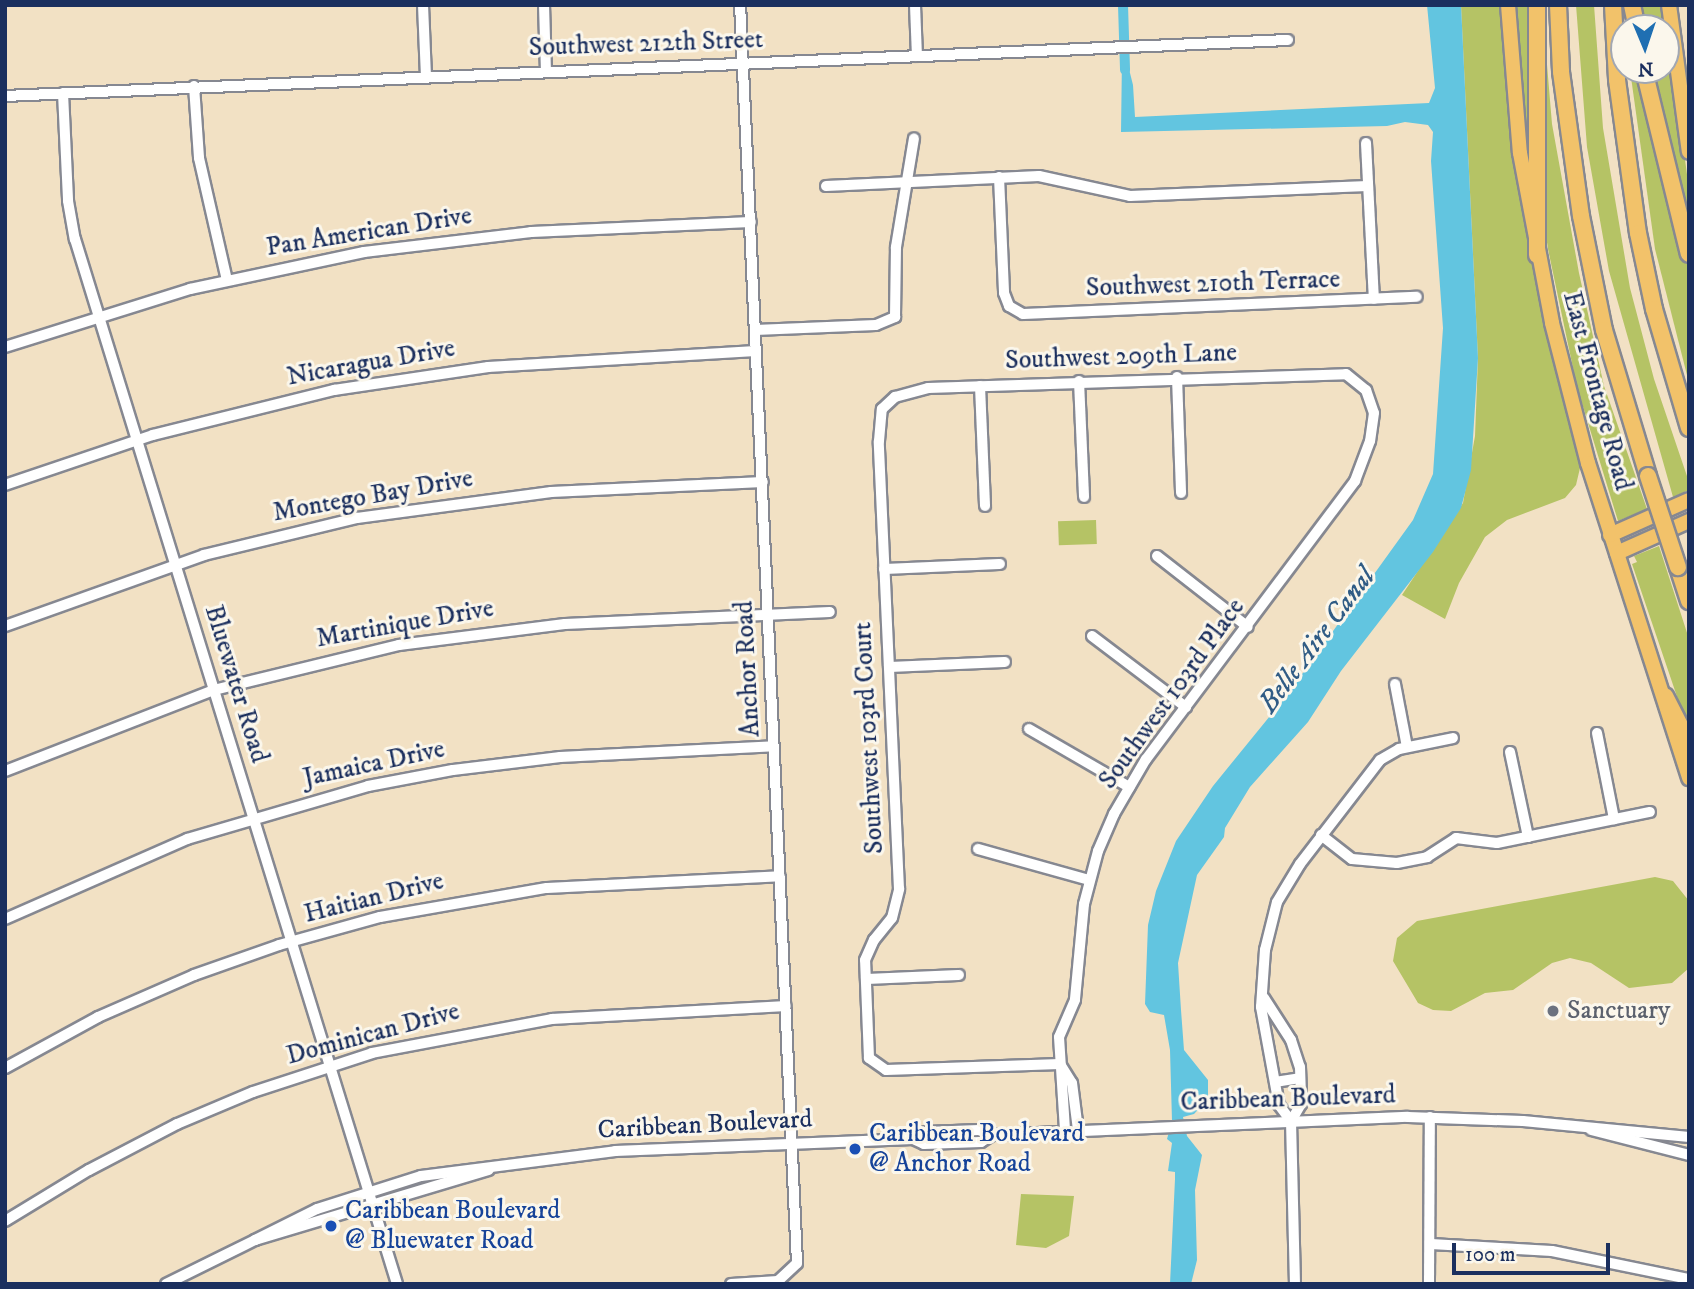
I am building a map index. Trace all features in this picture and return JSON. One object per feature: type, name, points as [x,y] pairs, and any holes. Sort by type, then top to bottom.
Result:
[{"type":"highway","points":[[1537,5],[1537,255]]},
{"type":"highway","points":[[1558,5],[1561,72],[1580,216],[1604,330],[1689,601]]},
{"type":"highway","points":[[1613,5],[1617,80],[1639,233],[1654,309],[1689,428]]},
{"type":"highway","points":[[1647,84],[1689,254]]},
{"type":"highway","points":[[1665,696],[1689,743]]},
{"type":"main road","name":"East Frontage Road","points":[[1508,5],[1520,153],[1537,255],[1588,463],[1665,696],[1689,778]]},
{"type":"main road","points":[[1669,5],[1689,152]]},
{"type":"main road","points":[[1610,534],[1689,500]]},
{"type":"main road","points":[[1617,553],[1689,522]]},
{"type":"street","points":[[423,5],[426,77]]},
{"type":"street","points":[[544,5],[546,71]]},
{"type":"street","name":"Anchor Road","points":[[731,1284],[778,1281],[793,1272],[797,1259],[740,5]]},
{"type":"street","points":[[915,5],[917,56]]},
{"type":"street","name":"Southwest 212th Street","points":[[5,96],[1288,40]]},
{"type":"street","points":[[194,86],[199,158],[227,280]]},
{"type":"street","name":"Bluewater Road","points":[[63,93],[70,217],[136,440],[397,1284]]},
{"type":"street","points":[[755,330],[888,322],[897,310],[896,247],[914,138]]},
{"type":"street","points":[[1366,144],[1374,299]]},
{"type":"street","name":"Southwest 210th Terrace","points":[[999,177],[1004,287],[1013,309],[1030,314],[1417,298]]},
{"type":"street","points":[[826,186],[1050,177],[1122,196],[1368,187]]},
{"type":"street","name":"Pan American Drive","points":[[5,347],[99,314],[227,280],[364,252],[489,236],[751,222]]},
{"type":"street","name":"Nicaragua Drive","points":[[5,485],[136,440],[314,394],[446,372],[756,351]]},
{"type":"street","name":"Southwest 209th Lane","points":[[889,401],[922,389],[980,386],[1326,371],[1356,379]]},
{"type":"street","points":[[1177,377],[1181,493]]},
{"type":"street","name":"Southwest 103rd Place","points":[[1065,1131],[1059,1037],[1075,1000],[1089,880],[1108,826],[1129,788],[1186,707],[1342,504],[1360,472],[1374,417],[1369,395],[1356,379]]},
{"type":"street","points":[[1079,382],[1083,497]]},
{"type":"street","points":[[980,386],[985,506]]},
{"type":"street","name":"Southwest 103rd Court","points":[[889,401],[880,414],[878,430],[899,897],[892,918],[867,954],[868,1053],[874,1065],[890,1070],[1060,1064]]},
{"type":"street","name":"Montego Bay Drive","points":[[5,626],[175,564],[278,535],[447,504],[551,492],[763,482]]},
{"type":"street","points":[[1157,556],[1248,627]]},
{"type":"street","points":[[884,569],[1000,564]]},
{"type":"street","name":"Martinique Drive","points":[[5,771],[214,690],[362,652],[475,633],[590,622],[830,612]]},
{"type":"street","points":[[1092,636],[1186,707]]},
{"type":"street","points":[[889,667],[1005,662]]},
{"type":"street","points":[[1395,684],[1408,747]]},
{"type":"street","points":[[1029,729],[1129,788]]},
{"type":"street","points":[[1597,733],[1615,819]]},
{"type":"street","points":[[1291,1122],[1279,1105],[1265,1044],[1265,950],[1277,902],[1321,835],[1380,760],[1408,747],[1453,738]]},
{"type":"street","name":"Jamaica Drive","points":[[5,919],[108,870],[253,817],[368,786],[465,768],[600,754],[774,746]]},
{"type":"street","points":[[1510,752],[1528,837]]},
{"type":"street","points":[[1321,835],[1352,859],[1390,863],[1427,857],[1456,838],[1494,843],[1650,812]]},
{"type":"street","points":[[978,849],[1089,880]]},
{"type":"street","name":"Haitian Drive","points":[[5,1068],[126,1004],[291,941],[380,917],[498,894],[622,883],[780,876]]},
{"type":"street","points":[[866,979],[959,975]]},
{"type":"street","points":[[1264,998],[1294,1046],[1300,1078],[1301,1104],[1291,1122],[1295,1284]]},
{"type":"street","name":"Dominican Drive","points":[[5,1221],[166,1129],[330,1065],[511,1024],[596,1015],[786,1006]]},
{"type":"street","name":"Southwest 103rd Place","points":[[1060,1064],[1072,1083],[1078,1130]]},
{"type":"street","points":[[1275,1082],[1300,1078]]},
{"type":"street","points":[[1429,1284],[1432,1244],[1430,1117]]},
{"type":"street","name":"Caribbean Boulevard","points":[[166,1284],[256,1240],[370,1196],[500,1166],[615,1151],[913,1139],[926,1132],[979,1130],[992,1135],[1430,1117],[1689,1137]]},
{"type":"street","name":"Caribbean Boulevard","points":[[1586,1128],[1689,1155]]},
{"type":"street","points":[[1432,1244],[1552,1251],[1689,1279]]},
{"type":"green space","points":[[1461,5],[1502,5],[1527,237],[1580,468],[1576,485],[1565,498],[1507,520],[1485,537],[1459,583],[1445,619],[1402,595],[1463,503],[1475,436],[1478,358]]},
{"type":"green space","points":[[1514,5],[1532,5],[1530,167],[1524,126]]},
{"type":"green space","points":[[1542,5],[1552,124],[1579,273],[1604,386],[1647,509],[1618,521],[1577,387],[1548,249],[1542,208]]},
{"type":"green space","points":[[1576,5],[1594,5],[1603,128],[1630,288],[1654,379],[1689,482],[1689,490],[1673,497],[1609,271],[1587,147]]},
{"type":"green space","points":[[1639,5],[1664,5],[1665,14],[1640,14]]},
{"type":"green space","points":[[1632,84],[1643,84],[1689,269],[1689,383],[1655,249]]},
{"type":"green space","points":[[1653,84],[1675,84],[1689,189],[1689,237]]},
{"type":"green space","points":[[1096,520],[1097,544],[1059,545],[1058,521]]},
{"type":"green space","points":[[1659,546],[1689,639],[1689,732],[1632,564],[1637,562],[1634,556]]},
{"type":"green space","points":[[1655,877],[1673,881],[1689,901],[1689,968],[1672,983],[1629,988],[1591,963],[1570,958],[1552,963],[1513,990],[1485,993],[1451,1011],[1433,1010],[1418,1003],[1393,961],[1397,938],[1417,921]]},
{"type":"green space","points":[[1021,1194],[1074,1196],[1069,1236],[1046,1248],[1016,1245]]},
{"type":"water","points":[[1427,5],[1461,5],[1478,358],[1471,470],[1461,508],[1433,552],[1341,671],[1308,722],[1250,787],[1225,828],[1224,837],[1197,875],[1178,963],[1184,1050],[1208,1080],[1208,1099],[1194,1114],[1183,1117],[1187,1136],[1202,1155],[1195,1190],[1197,1260],[1191,1284],[1170,1284],[1175,1172],[1168,1171],[1172,1143],[1167,1139],[1172,1121],[1170,1050],[1164,1015],[1150,1012],[1145,1004],[1148,925],[1156,891],[1176,841],[1213,786],[1287,695],[1413,520],[1433,474],[1443,328],[1431,161],[1433,132],[1428,125],[1405,122],[1387,126],[1121,132],[1122,57],[1126,57],[1133,85],[1135,117],[1429,103],[1435,88]]},
{"type":"waterway","points":[[1123,5],[1125,70]]},
{"type":"place","name":"Sanctuary","points":[[1553,1011]]},
{"type":"place","name":"Caribbean Boulevard @ Anchor Road","points":[[855,1149]]},
{"type":"place","name":"Caribbean Boulevard @ Bluewater Road","points":[[331,1226]]},
{"type":"water label","name":"Belle Aire Canal","points":[[1317,640]]}]
